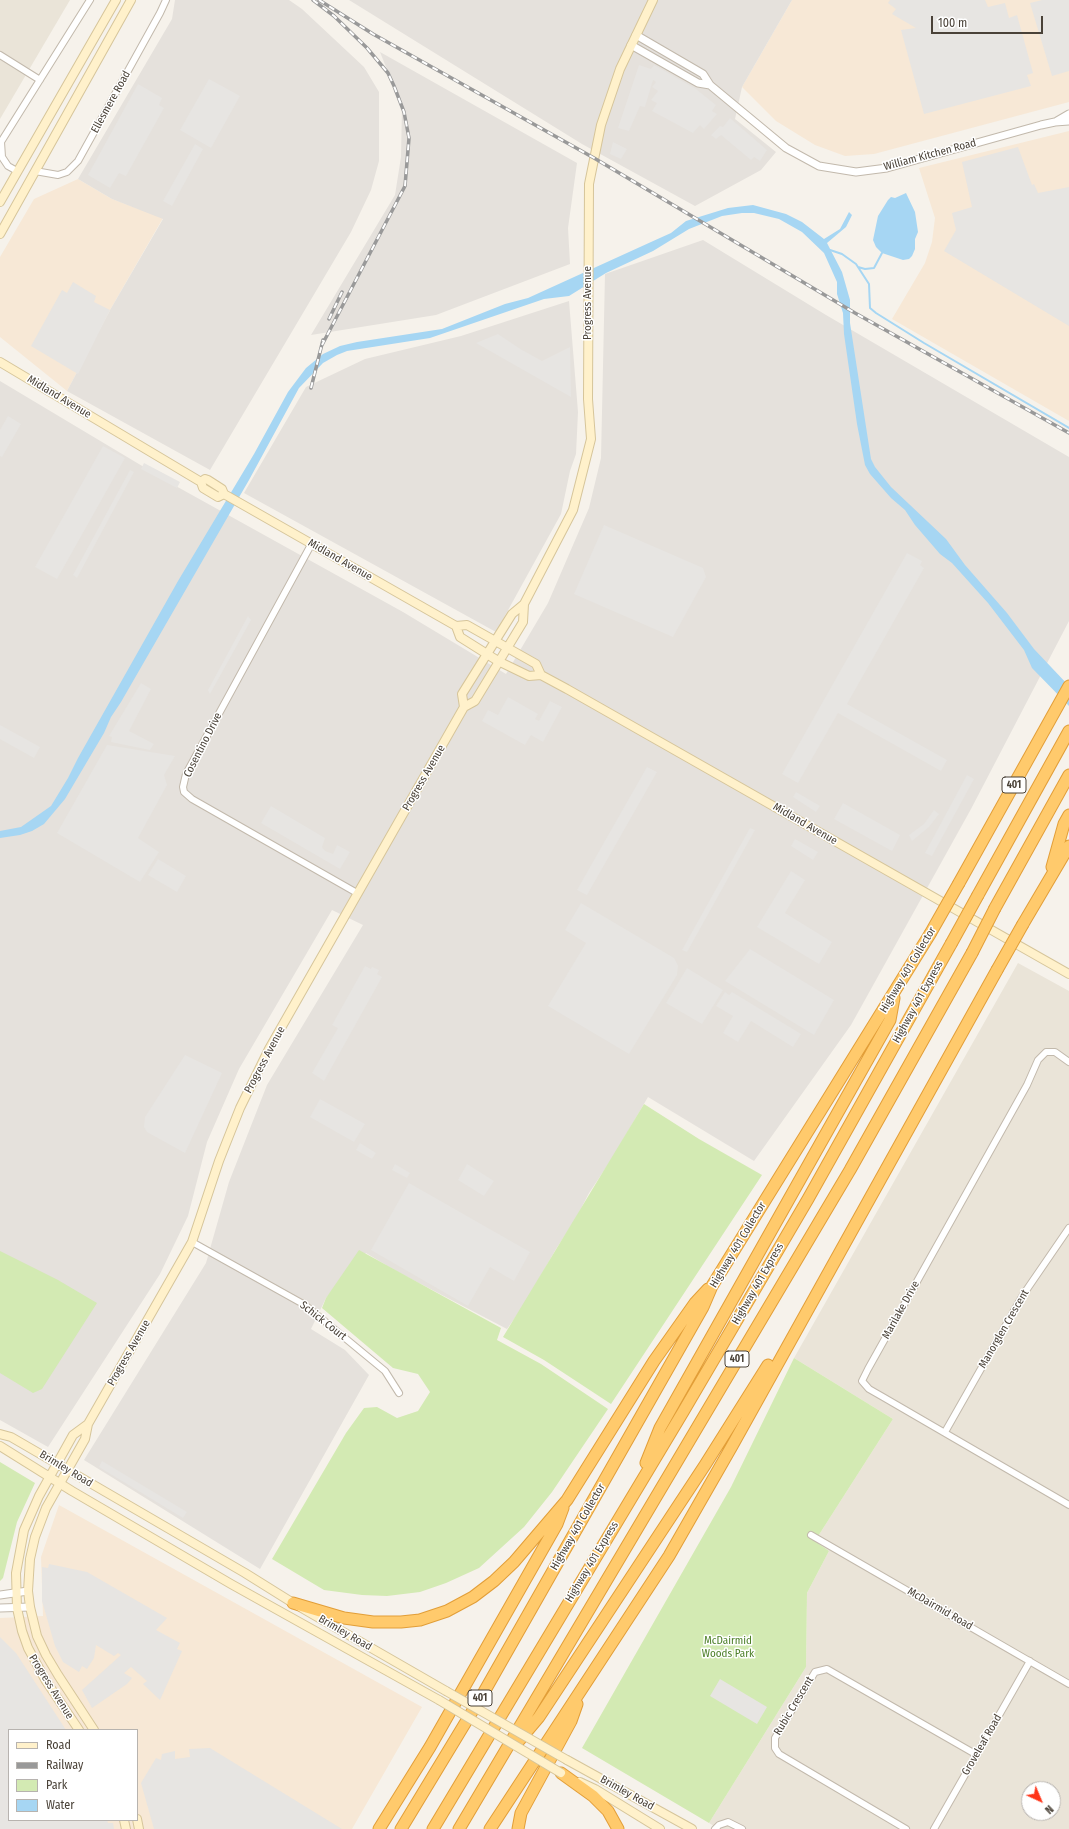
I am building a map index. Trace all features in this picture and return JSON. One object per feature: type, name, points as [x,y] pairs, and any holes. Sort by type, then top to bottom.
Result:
[{"type":"highway","name":"Highway 401 Collector","points":[[402,1829],[484,1692],[696,1321],[712,1286],[930,934],[1069,686]]},
{"type":"highway","name":"Highway 401 Express","points":[[433,1829],[808,1199],[1069,731]]},
{"type":"highway","name":"Highway 401 Express","points":[[459,1829],[850,1170],[972,953],[995,908],[1069,775]]},
{"type":"highway","points":[[1046,885],[1064,824],[1069,815]]},
{"type":"highway","points":[[490,1829],[669,1556],[854,1228],[997,970],[1069,846]]},
{"type":"highway","points":[[633,1494],[660,1428],[890,1020],[896,991]]},
{"type":"highway","points":[[499,1763],[539,1718],[705,1465],[854,1228]]},
{"type":"highway","points":[[293,1603],[344,1618],[373,1622],[420,1620],[447,1610],[473,1597],[494,1581],[534,1540],[566,1500],[654,1362],[694,1303],[712,1286]]},
{"type":"highway","points":[[379,1829],[430,1747],[558,1524],[566,1500]]},
{"type":"highway","points":[[518,1829],[521,1813],[571,1721],[584,1684]]},
{"type":"highway","points":[[561,1773],[593,1796],[608,1810],[618,1829]]},
{"type":"main road","points":[[0,202],[116,0]]},
{"type":"main road","points":[[0,234],[131,0]]},
{"type":"main road","name":"Progress Avenue","points":[[464,707],[462,694],[494,640],[512,614],[524,604],[573,510],[583,476],[590,439],[588,399],[589,184],[601,125],[620,69],[653,0]]},
{"type":"main road","name":"Midland Avenue","points":[[0,362],[201,482],[205,479],[208,480],[222,489],[224,494],[244,506],[312,543],[456,626],[460,637],[498,661],[530,676],[541,675],[1069,974]]},
{"type":"main road","name":"Progress Avenue","points":[[93,1729],[46,1655],[37,1636],[30,1607],[28,1590],[30,1559],[34,1537],[46,1508],[85,1439],[88,1424],[192,1242],[219,1161],[240,1108],[269,1049],[464,707],[475,701],[506,647],[523,622],[524,604]]},
{"type":"main road","name":"Midland Avenue","points":[[456,626],[466,624],[536,664],[541,675]]},
{"type":"main road","name":"Progress Avenue","points":[[78,1729],[32,1656],[22,1631],[15,1592],[17,1560],[24,1530],[56,1463],[73,1435],[88,1424]]},
{"type":"main road","name":"Brimley Road","points":[[0,1434],[11,1437],[293,1603],[567,1760],[692,1829]]},
{"type":"main road","name":"Brimley Road","points":[[0,1446],[60,1484],[164,1543],[279,1612],[439,1700],[561,1773],[595,1789],[660,1829]]},
{"type":"main road","points":[[164,1543],[171,1530]]},
{"type":"street","points":[[17,171],[8,166],[2,157],[1,142],[90,0]]},
{"type":"street","name":"Ellesmere Road","points":[[35,171],[58,175],[67,172],[78,161],[166,0]]},
{"type":"street","name":"William Kitchen Road","points":[[636,36],[703,74],[710,85],[786,148],[819,166],[856,172],[887,168],[1055,122],[1069,121]]},
{"type":"street","name":"William Kitchen Road","points":[[631,45],[698,83],[710,85]]},
{"type":"street","points":[[0,55],[40,80]]},
{"type":"street","name":"William Kitchen Road","points":[[1055,122],[1069,114]]},
{"type":"street","name":"Cosentino Drive","points":[[312,543],[186,774],[183,787],[184,792],[192,798],[357,893]]},
{"type":"street","name":"Marilake Drive","points":[[1069,1062],[1055,1052],[1046,1052],[1038,1060],[1016,1106],[862,1378],[864,1385],[869,1389],[1069,1504]]},
{"type":"street","name":"Manorglen Crescent","points":[[945,1432],[1023,1295],[1069,1228]]},
{"type":"street","name":"Schick Court","points":[[192,1242],[305,1305],[385,1371],[399,1393]]},
{"type":"street","name":"McDairmid Road","points":[[810,1535],[1069,1684]]},
{"type":"street","points":[[0,1595],[28,1590]]},
{"type":"street","points":[[0,1608],[30,1607]]},
{"type":"street","name":"Groveleaf Road","points":[[934,1829],[1030,1661]]},
{"type":"street","name":"Rubic Crescent","points":[[906,1829],[779,1754],[775,1748],[775,1738],[815,1672],[827,1669],[977,1755]]},
{"type":"street","points":[[715,1829],[719,1825],[728,1822],[742,1829]]},
{"type":"shaded area","points":[[0,0],[70,0],[0,119]]},
{"type":"shaded area","points":[[175,0],[289,0],[302,9],[364,67],[379,92],[379,161],[371,190],[351,232],[210,470],[67,391],[110,310],[163,219],[112,199],[78,179],[172,19]]},
{"type":"shaded area","points":[[349,0],[792,0],[742,87],[735,119],[776,152],[761,170],[695,206],[582,144]]},
{"type":"shaded area","points":[[792,0],[1069,0],[1069,102],[874,154],[845,156],[815,145],[776,121],[742,87]]},
{"type":"shaded area","points":[[890,0],[985,0],[988,7],[1005,3],[1009,18],[1017,15],[1033,73],[1027,75],[1031,86],[924,114],[901,30],[916,28],[892,14],[896,9],[888,3]]},
{"type":"shaded area","points":[[1042,0],[1069,0],[1069,71],[1052,76],[1030,3]]},
{"type":"shaded area","points":[[380,52],[577,163],[568,228],[570,264],[436,315],[311,335],[395,195],[401,157],[402,107]]},
{"type":"shaded area","points":[[639,65],[651,69],[654,65],[696,89],[716,105],[712,111],[717,114],[704,129],[700,125],[693,133],[652,111],[657,103],[651,100],[658,91],[652,87],[656,82],[653,80],[645,107],[640,106],[629,131],[618,128]]},
{"type":"shaded area","points":[[209,79],[240,96],[211,148],[180,130]]},
{"type":"shaded area","points":[[138,84],[162,98],[159,105],[164,108],[126,176],[119,173],[110,188],[88,175]]},
{"type":"shaded area","points":[[730,118],[767,150],[760,161],[754,157],[751,160],[721,135],[716,139],[711,135],[720,126],[723,127]]},
{"type":"shaded area","points":[[1069,131],[1069,421],[892,319],[925,263],[932,242],[935,218],[919,168]]},
{"type":"shaded area","points":[[613,142],[627,149],[621,159],[610,154]]},
{"type":"shaded area","points":[[195,144],[203,149],[172,206],[163,201]]},
{"type":"shaded area","points":[[1018,147],[1032,185],[1034,184],[1038,193],[1069,187],[1069,326],[944,251],[956,230],[952,213],[972,207],[962,162]]},
{"type":"shaded area","points":[[78,179],[112,199],[163,218],[110,310],[67,391],[0,337],[0,257],[34,199]]},
{"type":"shaded area","points":[[703,240],[826,315],[1069,457],[1069,621],[971,809],[851,1025],[754,1161],[648,1097],[613,1157],[589,1193],[575,1220],[556,1249],[524,1305],[507,1329],[396,1271],[366,1253],[326,1298],[311,1329],[345,1350],[369,1375],[260,1569],[84,1460],[206,1263],[229,1182],[267,1085],[363,925],[332,910],[239,1069],[207,1142],[188,1216],[160,1274],[48,1447],[0,1420],[0,381],[174,485],[403,612],[506,674],[548,603],[589,508],[601,458],[605,274]]},
{"type":"shaded area","points":[[73,282],[96,296],[94,302],[110,310],[78,374],[31,346],[62,290],[67,293]]},
{"type":"shaded area","points":[[569,301],[578,412],[576,454],[570,471],[561,514],[496,632],[244,493],[306,387],[365,359],[461,336]]},
{"type":"shaded area","points":[[498,334],[542,361],[570,347],[571,397],[476,343]]},
{"type":"shaded area","points":[[8,416],[21,424],[2,457],[0,456],[0,430]]},
{"type":"shaded area","points":[[103,446],[125,458],[57,579],[35,567]]},
{"type":"shaded area","points":[[144,463],[180,482],[177,488],[141,469]]},
{"type":"shaded area","points":[[130,470],[134,472],[77,578],[73,575]]},
{"type":"shaded area","points":[[604,525],[703,568],[706,577],[673,637],[574,594]]},
{"type":"shaded area","points":[[907,553],[922,561],[920,565],[924,568],[847,704],[947,760],[941,771],[838,713],[798,783],[782,774]]},
{"type":"shaded area","points":[[248,616],[251,620],[210,694],[208,690]]},
{"type":"shaded area","points":[[141,683],[151,689],[129,731],[154,744],[150,750],[111,742],[112,737],[109,736]]},
{"type":"shaded area","points":[[508,697],[538,714],[535,719],[539,721],[550,701],[562,707],[543,742],[531,735],[525,745],[482,721],[488,710],[498,715]]},
{"type":"shaded area","points":[[0,725],[40,747],[34,758],[0,739]]},
{"type":"shaded area","points":[[107,745],[175,756],[164,775],[167,785],[138,838],[159,852],[140,882],[57,833]]},
{"type":"shaded area","points":[[647,767],[657,772],[587,895],[577,890]]},
{"type":"shaded area","points":[[967,775],[974,779],[932,856],[925,853]]},
{"type":"shaded area","points":[[796,792],[820,806],[816,812],[793,797]]},
{"type":"shaded area","points":[[843,803],[900,835],[892,851],[834,819]]},
{"type":"shaded area","points":[[271,806],[325,838],[322,847],[325,851],[333,854],[337,845],[350,852],[340,869],[261,823]]},
{"type":"shaded area","points":[[934,810],[939,814],[929,827],[912,841],[909,835],[924,824]]},
{"type":"shaded area","points":[[750,828],[755,830],[687,952],[682,950]]},
{"type":"shaded area","points":[[795,839],[818,852],[813,860],[791,846]]},
{"type":"shaded area","points":[[158,859],[186,876],[177,892],[148,875]]},
{"type":"shaded area","points":[[791,871],[805,880],[785,913],[832,942],[819,964],[757,927]]},
{"type":"shaded area","points":[[581,903],[674,958],[678,966],[677,975],[629,1054],[548,1006],[586,943],[565,930]]},
{"type":"shaded area","points":[[750,949],[834,1000],[814,1035],[725,981]]},
{"type":"shaded area","points":[[1018,963],[1069,991],[1069,1829],[719,1829],[709,1823],[806,1667],[807,1593],[829,1551],[815,1541],[893,1419],[794,1358]]},
{"type":"shaded area","points":[[365,966],[371,969],[372,967],[379,970],[377,974],[382,977],[324,1081],[312,1073],[338,1028],[332,1025]]},
{"type":"shaded area","points":[[687,968],[723,990],[702,1024],[666,1003]]},
{"type":"shaded area","points":[[725,992],[729,995],[732,992],[801,1034],[793,1047],[751,1021],[738,1042],[723,1033],[733,1016],[716,1006]]},
{"type":"shaded area","points":[[185,1055],[222,1073],[185,1153],[147,1132],[144,1127],[145,1117]]},
{"type":"shaded area","points":[[320,1099],[365,1124],[354,1142],[310,1117]]},
{"type":"shaded area","points":[[360,1143],[376,1153],[372,1159],[356,1150]]},
{"type":"shaded area","points":[[395,1164],[410,1173],[407,1178],[392,1170]]},
{"type":"shaded area","points":[[467,1164],[494,1181],[484,1196],[458,1180]]},
{"type":"shaded area","points":[[409,1183],[530,1252],[514,1281],[490,1267],[468,1306],[371,1250]]},
{"type":"shaded area","points":[[102,1461],[187,1512],[183,1518],[99,1467]]},
{"type":"shaded area","points":[[59,1505],[422,1707],[352,1829],[0,1829],[0,1618],[43,1616],[41,1557]]},
{"type":"shaded area","points":[[49,1564],[87,1572],[167,1618],[156,1630],[180,1643],[177,1649],[182,1651],[160,1700],[143,1684],[147,1681],[131,1667],[124,1673],[132,1678],[127,1684],[92,1708],[82,1690],[121,1655],[118,1653],[114,1656],[96,1645],[94,1658],[87,1669],[82,1666],[79,1672],[63,1662],[55,1646],[42,1601],[42,1567],[48,1568]]},
{"type":"shaded area","points":[[0,1637],[16,1653],[65,1729],[8,1729],[8,1821],[107,1821],[108,1823],[113,1823],[114,1829],[0,1829]]},
{"type":"shaded area","points":[[720,1679],[767,1707],[757,1724],[710,1696]]},
{"type":"shaded area","points":[[210,1748],[342,1829],[154,1829],[141,1783],[156,1758],[161,1760],[162,1754],[175,1751],[175,1759],[190,1757],[189,1749]]},
{"type":"green space","points":[[644,1104],[699,1139],[762,1175],[611,1404],[544,1360],[503,1337]]},
{"type":"green space","points":[[359,1250],[501,1328],[497,1340],[541,1364],[608,1409],[552,1492],[524,1527],[479,1568],[446,1583],[420,1592],[387,1596],[362,1595],[324,1590],[272,1559],[346,1433],[364,1408],[377,1407],[397,1418],[418,1411],[430,1392],[418,1374],[393,1368],[322,1308],[326,1298]]},
{"type":"green space","points":[[0,1251],[58,1280],[97,1303],[42,1389],[33,1393],[0,1373]]},
{"type":"green space","name":"McDairmid Woods Park","points":[[794,1358],[893,1419],[815,1541],[829,1551],[807,1593],[806,1667],[709,1823],[582,1748],[731,1487]]},
{"type":"green space","points":[[0,1462],[35,1483],[17,1522],[3,1578],[0,1581]]},
{"type":"water","points":[[906,193],[915,212],[918,232],[915,239],[915,249],[912,256],[909,259],[903,260],[882,253],[876,247],[873,240],[878,216],[888,200],[891,197],[895,198]]},
{"type":"water","points":[[753,205],[786,214],[802,222],[824,239],[840,229],[849,212],[852,215],[846,227],[827,243],[842,272],[850,300],[850,323],[871,459],[875,467],[891,487],[946,539],[965,565],[1007,613],[1034,649],[1069,686],[1069,706],[1032,668],[1024,650],[988,603],[952,563],[940,554],[915,525],[905,510],[891,498],[870,474],[865,465],[857,424],[844,334],[843,313],[837,294],[837,282],[824,253],[802,232],[779,219],[754,213],[742,213],[722,216],[689,229],[653,251],[606,273],[569,296],[544,299],[430,338],[347,351],[323,363],[299,388],[249,480],[65,799],[44,824],[32,831],[20,835],[0,838],[0,831],[21,827],[51,806],[178,581],[254,454],[288,392],[306,368],[323,354],[340,346],[442,329],[505,304],[528,298],[671,233],[686,221],[728,208]]},
{"type":"waterway","points":[[830,250],[842,254],[856,264],[869,284],[870,308],[876,313],[924,343],[1069,428]]},
{"type":"waterway","points":[[858,267],[865,269],[874,268],[882,253]]},
{"type":"railway","points":[[313,0],[334,16],[367,48],[388,73],[404,112],[409,138],[405,186],[322,345]]},
{"type":"railway","points":[[319,0],[373,34],[594,158],[855,313],[1069,433]]},
{"type":"railway","points":[[329,319],[342,292]]},
{"type":"railway","points":[[311,388],[323,340]]}]
